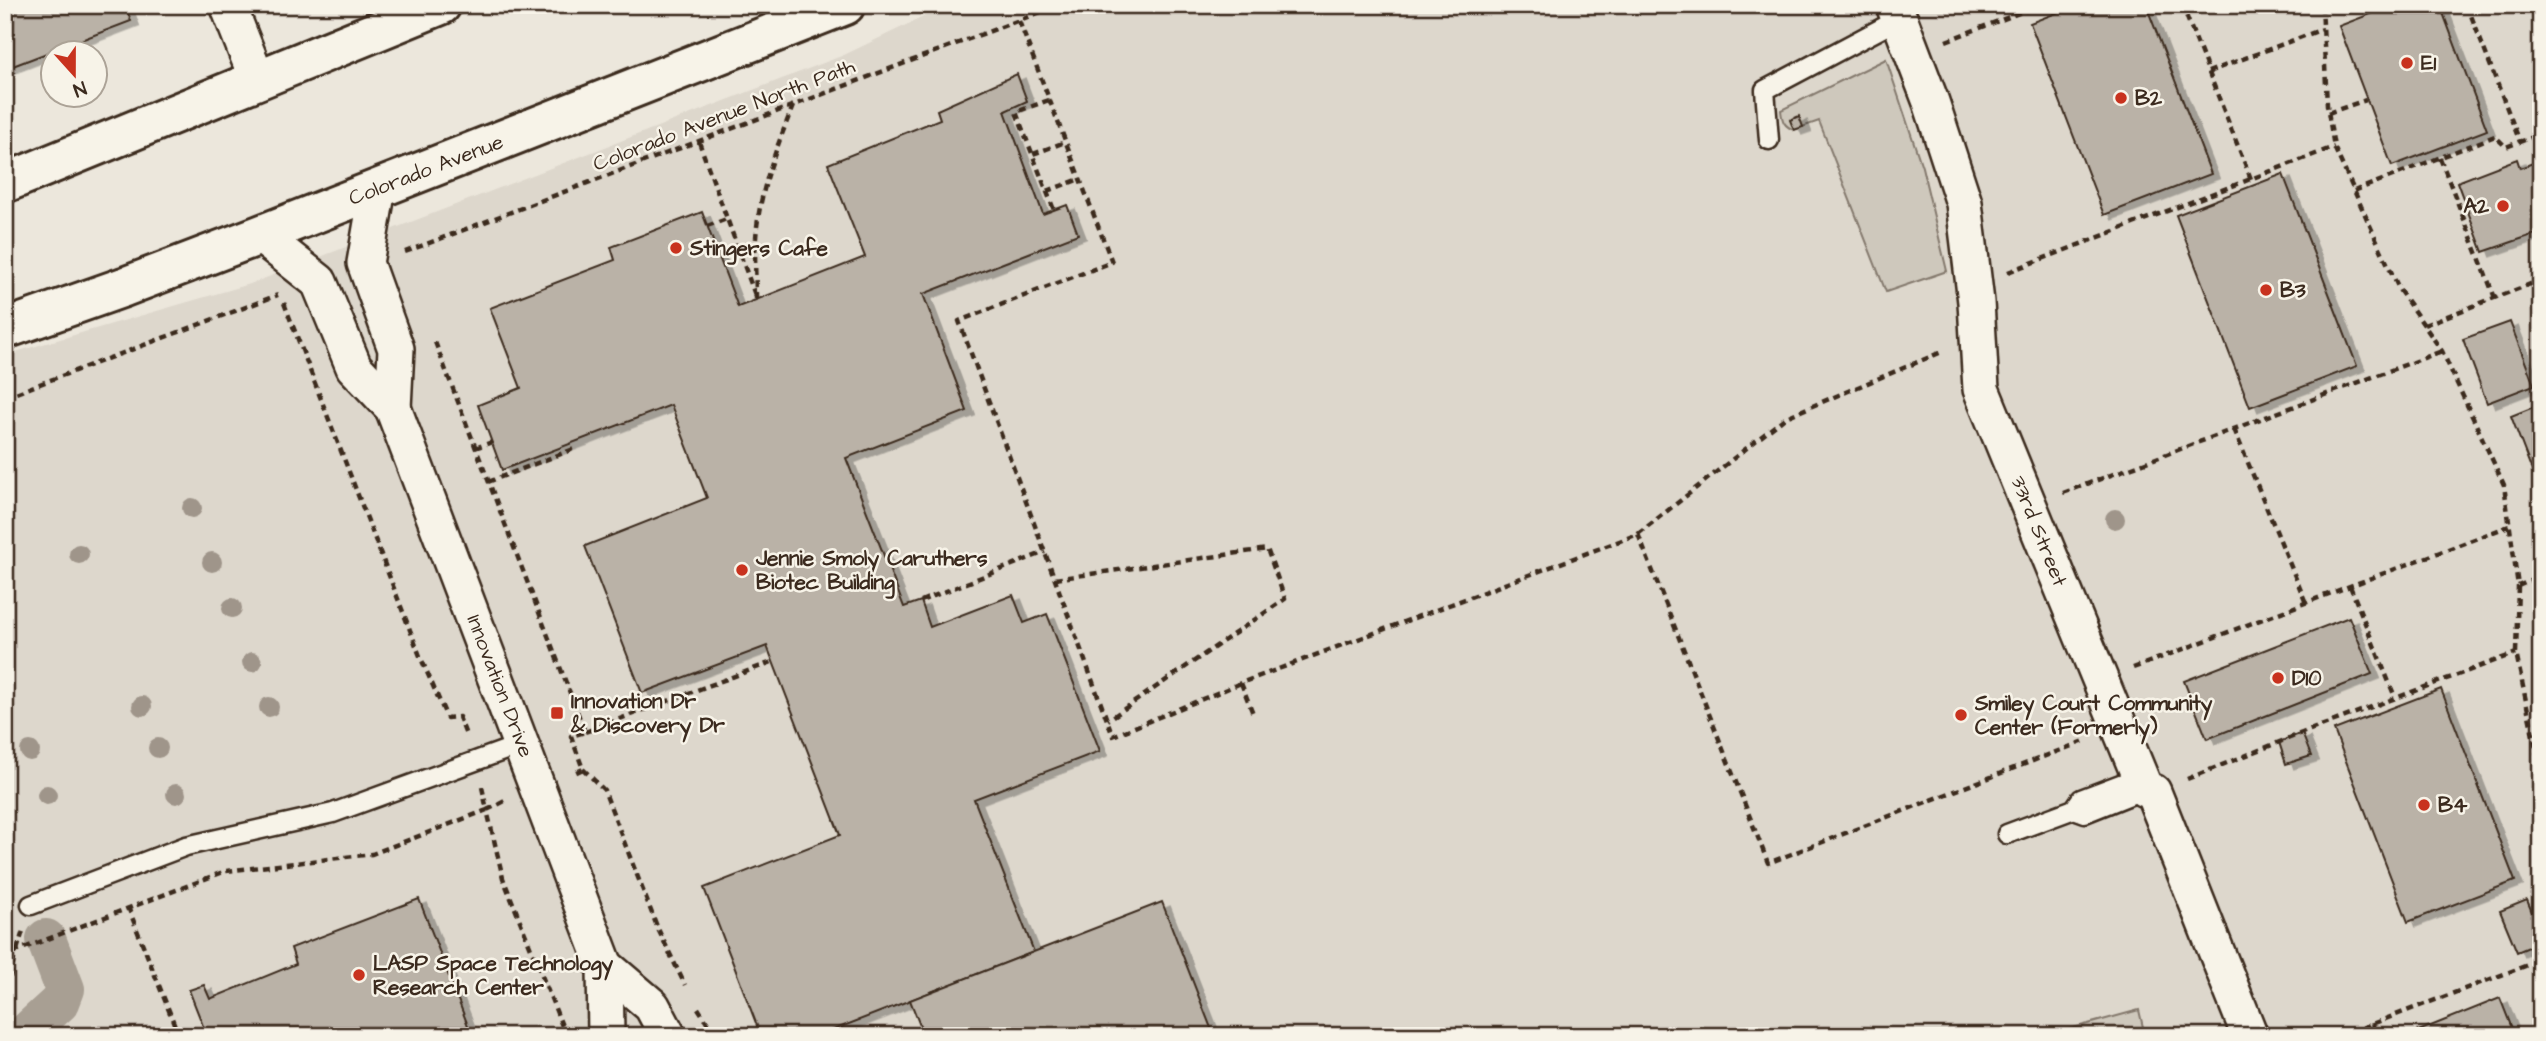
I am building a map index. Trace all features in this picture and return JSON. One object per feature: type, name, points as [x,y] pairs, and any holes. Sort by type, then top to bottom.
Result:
[{"type":"main road","points":[[5,183],[441,5]]},
{"type":"main road","name":"Colorado Avenue","points":[[5,329],[260,235],[845,5]]},
{"type":"street","points":[[228,5],[258,81]]},
{"type":"street","name":"33rd Street","points":[[1897,12],[1964,204],[1981,388],[2250,1036]]},
{"type":"street","name":"Innovation Drive","points":[[379,188],[365,263],[396,348],[393,408]]},
{"type":"street","name":"Innovation Drive","points":[[260,235],[319,282],[354,367],[393,408],[606,966],[606,1036]]},
{"type":"street","name":"Innovation Drive","points":[[606,966],[652,1006],[668,1036]]},
{"type":"lane","points":[[1769,140],[1766,90],[1897,12]]},
{"type":"lane","points":[[31,905],[186,846],[333,813],[522,744]]},
{"type":"lane","points":[[2007,834],[2074,809],[2081,799],[2146,786]]},
{"type":"path","name":"Colorado Avenue North Path","points":[[400,253],[1059,5]]},
{"type":"path","points":[[1912,53],[2040,5]]},
{"type":"path","points":[[2182,5],[2250,179]]},
{"type":"path","points":[[2322,5],[2328,113],[2334,147],[2400,291],[2442,351],[2504,485],[2518,586],[2516,653],[2541,773]]},
{"type":"path","points":[[2467,5],[2520,142]]},
{"type":"path","points":[[1019,20],[1112,262],[959,321],[1113,736],[1241,683],[1638,534],[1786,417],[1978,337]]},
{"type":"path","points":[[2208,72],[2323,29]]},
{"type":"path","points":[[1942,32],[1949,40],[1952,50]]},
{"type":"path","points":[[1049,100],[1016,113],[1054,210]]},
{"type":"path","points":[[2328,113],[2366,100]]},
{"type":"path","points":[[699,142],[757,299],[755,240],[760,201],[772,159],[793,106]]},
{"type":"path","points":[[2354,191],[2495,136],[2506,147],[2541,134]]},
{"type":"path","points":[[1032,154],[1065,142]]},
{"type":"path","points":[[2001,275],[2334,147]]},
{"type":"path","points":[[2440,158],[2495,298]]},
{"type":"path","points":[[1047,191],[1080,179]]},
{"type":"path","points":[[707,226],[727,219]]},
{"type":"path","points":[[2424,325],[2541,281]]},
{"type":"path","points":[[5,397],[280,295],[420,656],[447,718],[459,717],[477,761],[503,878],[566,1036]]},
{"type":"path","points":[[430,331],[585,732]]},
{"type":"path","points":[[2029,506],[2442,351]]},
{"type":"path","points":[[2234,429],[2306,603]]},
{"type":"path","points":[[475,448],[492,442]]},
{"type":"path","points":[[488,482],[571,450],[569,444]]},
{"type":"path","points":[[2099,676],[2123,672],[2509,526]]},
{"type":"path","points":[[1638,534],[1768,863],[2120,727]]},
{"type":"path","points":[[1055,579],[1268,549],[1285,599],[1108,720]]},
{"type":"path","points":[[920,601],[1045,552]]},
{"type":"path","points":[[2518,586],[2541,576]]},
{"type":"path","points":[[2350,586],[2395,697]]},
{"type":"path","points":[[2146,786],[2516,653]]},
{"type":"path","points":[[686,987],[658,929],[604,790],[583,769],[571,736],[772,662]]},
{"type":"path","points":[[1241,683],[1254,716]]},
{"type":"path","points":[[5,986],[8,986],[16,951],[128,907],[226,872],[372,854],[487,810],[583,769]]},
{"type":"path","points":[[128,907],[179,1036]]},
{"type":"path","points":[[2340,1036],[2541,960]]},
{"type":"path","points":[[692,998],[716,1036]]},
{"type":"path","points":[[2372,1023],[2376,1036]]},
{"type":"shaded area","points":[[948,5],[2541,5],[2541,1036],[5,1036],[5,355],[250,284],[844,55]]},
{"type":"shaded area","points":[[1886,59],[1922,167],[1947,271],[1886,292],[1819,121],[1794,130],[1784,123],[1781,110]]},
{"type":"shaded area","points":[[2139,1010],[2145,1036],[2044,1036]]},
{"type":"building","points":[[25,5],[125,5],[131,21],[86,38],[38,38],[38,56],[5,69],[5,13]]},
{"type":"building","name":"B2","points":[[2077,5],[2146,5],[2211,174],[2104,215],[2030,23]]},
{"type":"building","name":"E1","points":[[2394,5],[2440,5],[2487,130],[2392,166],[2339,26]]},
{"type":"building","name":"Jennie Smoly Caruthers Biotec Building","points":[[1017,74],[1027,101],[1005,111],[1043,214],[1067,205],[1078,234],[923,294],[967,411],[846,458],[904,607],[921,601],[930,627],[1013,595],[1024,623],[1047,614],[1100,751],[974,799],[1034,952],[818,1036],[761,1036],[704,888],[840,835],[767,646],[642,693],[585,546],[707,498],[671,405],[502,470],[478,405],[521,388],[490,308],[615,260],[611,247],[702,212],[738,307],[865,257],[828,164],[940,119],[937,110]]},
{"type":"building","points":[[1799,116],[1803,127],[1794,130],[1790,120]]},
{"type":"building","name":"A2","points":[[2517,159],[2520,168],[2541,160],[2541,232],[2483,252],[2457,182]]},
{"type":"building","name":"B3","points":[[2283,174],[2357,366],[2250,407],[2176,215]]},
{"type":"building","points":[[2510,322],[2534,385],[2487,403],[2463,339]]},
{"type":"building","points":[[2541,404],[2541,494],[2511,416]]},
{"type":"building","name":"D10","points":[[2349,617],[2372,674],[2207,739],[2184,681]]},
{"type":"building","name":"B4","points":[[2441,689],[2515,881],[2408,922],[2334,730]]},
{"type":"building","points":[[2302,733],[2311,756],[2286,764],[2279,742]]},
{"type":"building","name":"LASP Space Technology Research Center","points":[[419,899],[472,1036],[207,1036],[189,990],[204,985],[210,999],[296,964],[291,948]]},
{"type":"building","points":[[2527,900],[2541,934],[2541,942],[2517,952],[2500,911]]},
{"type":"building","points":[[1162,902],[1214,1036],[924,1036],[910,1000]]},
{"type":"building","points":[[2500,998],[2515,1036],[2406,1036]]},
{"type":"waterway","points":[[23,1036],[60,1002],[65,989],[46,939]]},
{"type":"place","name":"E1","points":[[2407,63]]},
{"type":"place","name":"B2","points":[[2121,98]]},
{"type":"place","name":"A2","points":[[2503,206]]},
{"type":"place","name":"Stingers Cafe","points":[[676,248]]},
{"type":"place","name":"B3","points":[[2266,290]]},
{"type":"place","name":"Jennie Smoly Caruthers Biotec Building","points":[[742,570]]},
{"type":"place","name":"D10","points":[[2278,678]]},
{"type":"place","name":"Innovation Dr & Discovery Dr","points":[[557,713]]},
{"type":"place","name":"Smiley Court Community Center (Formerly)","points":[[1961,715]]},
{"type":"place","name":"B4","points":[[2424,805]]},
{"type":"place","name":"LASP Space Technology Research Center","points":[[359,975]]}]
